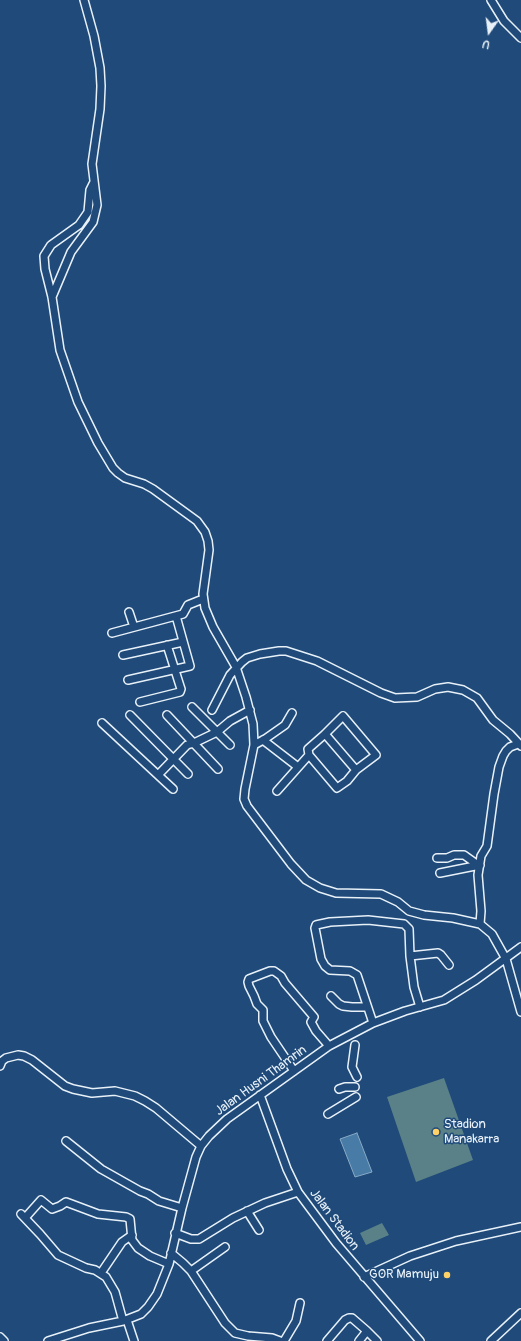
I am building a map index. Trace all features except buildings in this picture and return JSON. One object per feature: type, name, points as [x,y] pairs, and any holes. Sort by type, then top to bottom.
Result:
[{"type":"street","points":[[52,297],[71,252],[93,222],[97,205],[92,164],[100,110],[100,68],[94,36],[84,0]]},
{"type":"street","points":[[491,0],[504,21],[521,38]]},
{"type":"street","points":[[94,182],[90,190],[88,212],[79,225],[51,245],[44,256],[44,269],[52,297],[60,350],[78,402],[108,460],[118,473],[125,478],[144,484],[153,489],[197,521],[208,541],[209,550],[203,599],[207,616],[236,667],[253,724],[254,745],[245,789],[244,798],[246,804],[291,864],[306,880],[320,888],[331,892],[381,894],[398,902],[409,911],[424,915],[453,918],[480,924],[492,934],[506,959],[521,1012]]},
{"type":"street","points":[[112,633],[183,614],[188,605],[203,599]]},
{"type":"street","points":[[129,612],[134,627]]},
{"type":"street","points":[[128,680],[190,666],[176,616]]},
{"type":"street","points":[[123,655],[183,642]]},
{"type":"street","points":[[140,702],[180,692],[181,689],[167,645]]},
{"type":"street","points":[[212,710],[224,684],[236,667],[247,658],[260,654],[286,651],[317,661],[381,693],[395,698],[417,697],[435,689],[448,687],[458,688],[468,692],[477,698],[493,720],[510,734],[520,745]]},
{"type":"street","points":[[192,707],[230,745]]},
{"type":"street","points":[[158,775],[187,745],[217,732],[230,721],[250,710]]},
{"type":"street","points":[[254,745],[285,725],[292,713]]},
{"type":"street","points":[[130,715],[188,774]]},
{"type":"street","points":[[167,715],[218,769]]},
{"type":"street","points":[[276,791],[308,755],[308,749],[343,716],[376,755],[356,770],[347,781],[337,788],[308,755]]},
{"type":"street","points":[[102,723],[173,789]]},
{"type":"street","points":[[325,734],[356,770]]},
{"type":"street","points":[[263,740],[298,767]]},
{"type":"street","points":[[480,924],[481,911],[478,875],[479,865],[488,840],[499,767],[506,751],[510,747],[520,745]]},
{"type":"street","points":[[461,869],[440,858],[447,858],[454,855],[464,855],[479,865]]},
{"type":"street","points":[[440,873],[479,865]]},
{"type":"street","points":[[372,1023],[357,974],[350,971],[330,970],[325,966],[321,959],[315,928],[316,925],[330,922],[368,920],[404,924],[410,928],[410,956],[414,987],[420,1007]]},
{"type":"street","name":"Jalan Husni Thamrin","points":[[48,1341],[89,1328],[125,1320],[141,1314],[148,1307],[157,1294],[169,1264],[175,1233],[194,1163],[201,1146],[227,1119],[329,1046],[372,1023],[444,1000],[476,980],[521,947]]},
{"type":"street","points":[[410,956],[438,953],[441,954],[449,965]]},
{"type":"street","points":[[294,1071],[268,1032],[264,1021],[264,1010],[257,1004],[249,986],[249,979],[274,970],[281,976],[285,983],[314,1017],[311,1022],[316,1031],[329,1046]]},
{"type":"street","points":[[331,996],[343,1006],[367,1007]]},
{"type":"street","points":[[355,1045],[352,1067],[357,1077]]},
{"type":"street","points":[[0,1066],[2,1061],[6,1058],[18,1055],[24,1056],[32,1060],[58,1082],[69,1087],[88,1093],[115,1091],[135,1096],[156,1108],[201,1146]]},
{"type":"street","points":[[339,1089],[345,1087],[355,1087]]},
{"type":"street","name":"Jalan Stadion","points":[[260,1095],[287,1169],[298,1192],[336,1243],[420,1341]]},
{"type":"street","points":[[328,1114],[356,1097]]},
{"type":"street","points":[[66,1141],[101,1169],[159,1201],[182,1208]]},
{"type":"street","points":[[175,1233],[191,1239],[199,1239],[247,1211],[265,1203],[298,1192]]},
{"type":"street","points":[[134,1341],[115,1292],[106,1277],[95,1270],[86,1268],[58,1255],[23,1216],[41,1200],[52,1209],[66,1202],[98,1214],[128,1218],[132,1240],[138,1248],[150,1256],[169,1264]]},
{"type":"street","points":[[247,1211],[259,1230]]},
{"type":"street","points":[[364,1277],[410,1256],[456,1241],[521,1227]]},
{"type":"street","points":[[101,1273],[122,1242],[132,1235]]},
{"type":"street","points":[[191,1271],[225,1247]]},
{"type":"street","points":[[171,1253],[191,1271],[225,1324],[235,1333],[248,1336],[272,1338],[280,1341]]},
{"type":"street","points":[[284,1341],[296,1321],[300,1303]]},
{"type":"street","points":[[491,1341],[521,1313]]},
{"type":"street","points":[[327,1341],[345,1320],[349,1318],[352,1318],[377,1341]]},
{"type":"street","points":[[359,1341],[366,1331]]},
{"type":"street","points":[[0,1337],[4,1341]]},
{"type":"green space","points":[[444,1078],[473,1160],[416,1182],[387,1097]]},
{"type":"green space","points":[[382,1223],[389,1235],[366,1245],[360,1233]]},
{"type":"water","points":[[357,1133],[372,1172],[355,1177],[340,1139]]},
{"type":"place","name":"Stadion Manakarra","points":[[436,1132]]},
{"type":"place","name":"GOR Mamuju","points":[[447,1275]]}]
